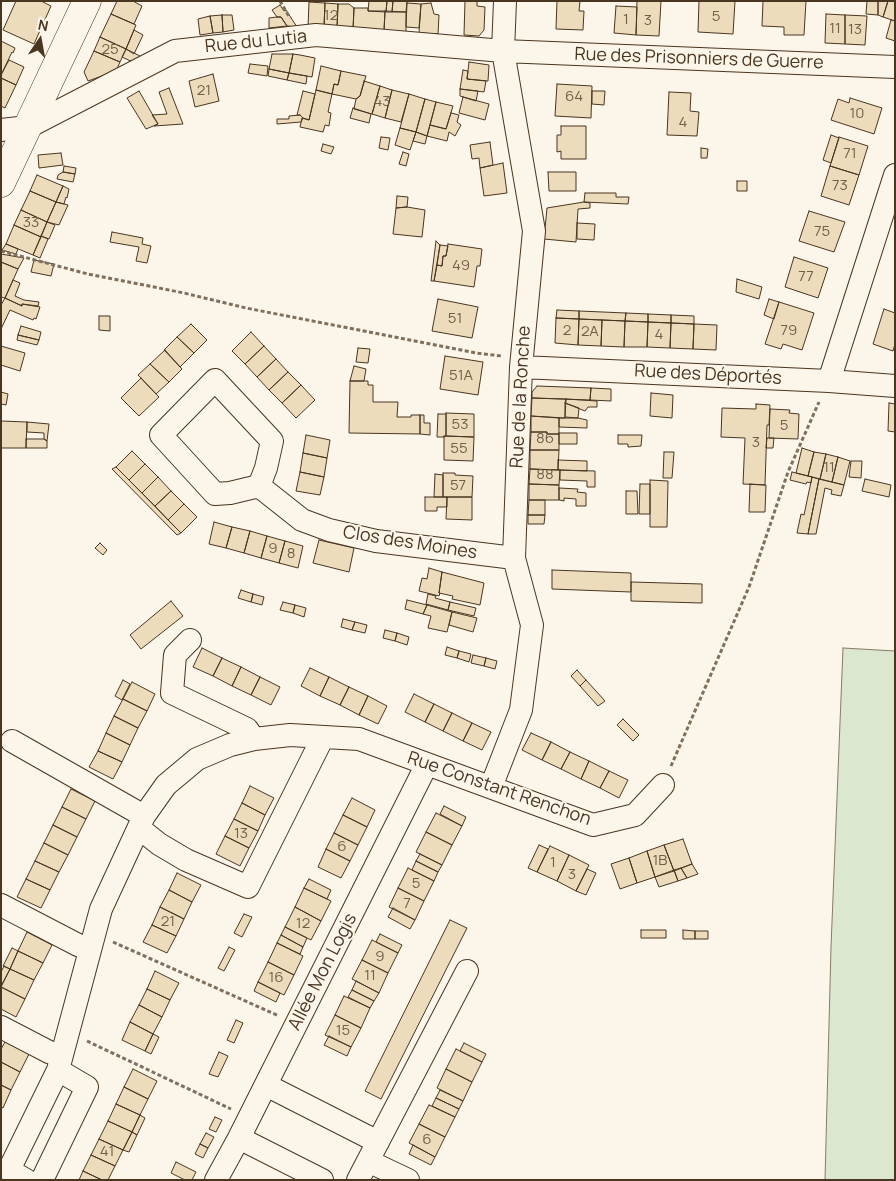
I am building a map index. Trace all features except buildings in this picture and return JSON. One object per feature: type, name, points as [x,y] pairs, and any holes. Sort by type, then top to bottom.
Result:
[{"type":"main road","points":[[1,183],[14,129],[87,1]]},
{"type":"street","name":"Rue de la Ronche","points":[[491,787],[521,710],[532,626],[514,558],[521,363],[534,231],[503,51],[505,1]]},
{"type":"street","name":"Rue du Lutia","points":[[14,129],[175,51],[316,35],[503,51]]},
{"type":"street","name":"Rue des Prisonniers de Guerre","points":[[503,51],[895,67]]},
{"type":"street","points":[[829,381],[895,175]]},
{"type":"street","name":"Rue des Déportés","points":[[521,363],[895,386]]},
{"type":"street","points":[[215,380],[272,441],[266,468],[259,486],[230,493],[215,494],[161,435],[215,380]]},
{"type":"street","name":"Clos des Moines","points":[[259,486],[302,520],[328,530],[376,541],[514,558]]},
{"type":"street","points":[[190,640],[175,655],[172,693],[247,729],[254,739]]},
{"type":"street","name":"Rue Constant Renchon","points":[[26,1180],[9,1170],[60,1063],[101,909],[142,822],[166,785],[197,759],[230,745],[254,739],[290,735],[359,739],[593,825],[635,815],[663,785]]},
{"type":"street","points":[[12,741],[142,822],[159,844],[186,860],[248,887],[322,737]]},
{"type":"street","name":"Allée Mon Logis","points":[[216,1180],[266,1086],[427,764]]},
{"type":"street","points":[[1,906],[78,945],[92,941]]},
{"type":"street","points":[[368,1161],[467,971]]},
{"type":"street","points":[[1,1027],[49,1052],[87,1087],[42,1180]]},
{"type":"street","points":[[266,1086],[368,1161],[408,1180]]},
{"type":"street","points":[[239,1138],[322,1180]]},
{"type":"path","points":[[1,251],[88,274],[184,293],[246,308],[476,352],[521,363]]},
{"type":"path","points":[[663,785],[749,587],[788,472],[829,381]]},
{"type":"path","points":[[92,941],[296,1024]]},
{"type":"path","points":[[68,1031],[249,1118]]},
{"type":"green space","points":[[843,648],[895,651],[895,1180],[825,1180],[831,947]]}]
